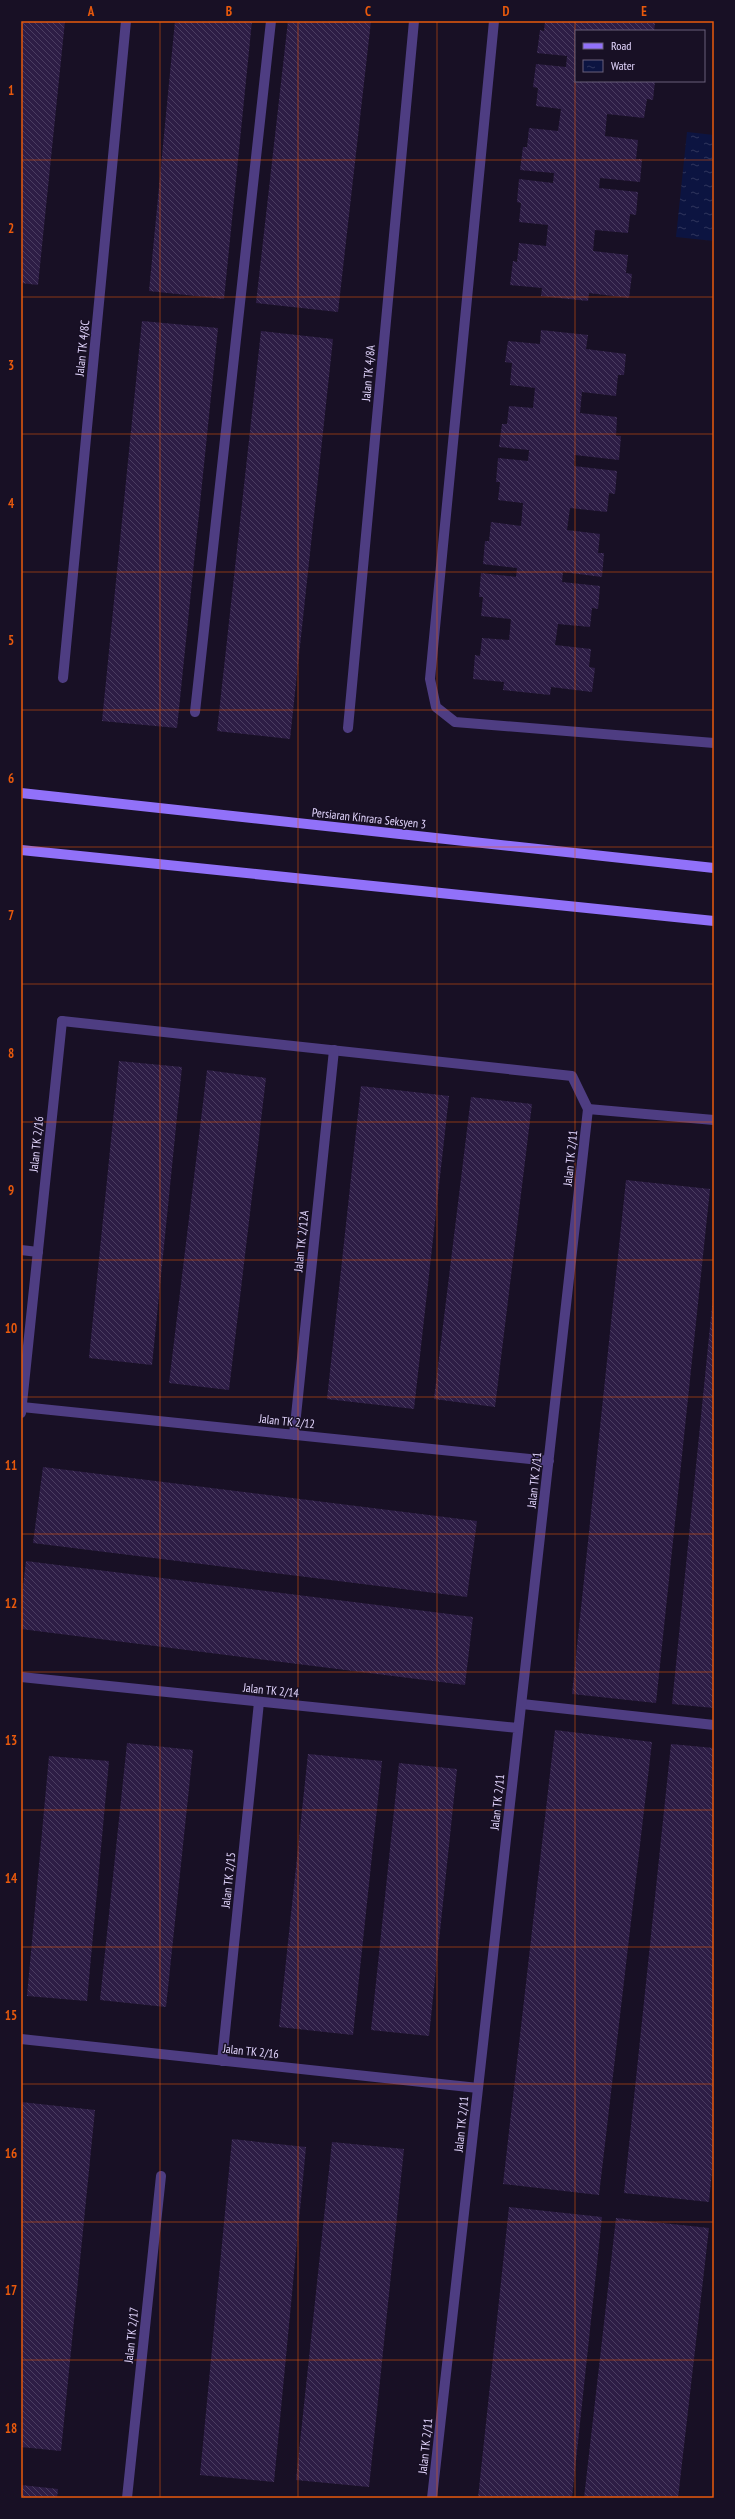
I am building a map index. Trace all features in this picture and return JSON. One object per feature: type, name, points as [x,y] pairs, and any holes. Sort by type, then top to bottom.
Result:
[{"type":"main road","name":"Persiaran Kinrara Seksyen 3","points":[[21,792],[714,868]]},
{"type":"main road","points":[[21,850],[714,921]]},
{"type":"street","name":"Jalan TK 4/8C","points":[[62,678],[126,21]]},
{"type":"street","points":[[195,712],[271,21]]},
{"type":"street","name":"Jalan TK 4/8A","points":[[348,728],[414,21]]},
{"type":"street","points":[[494,21],[430,679],[436,707],[455,722],[714,743]]},
{"type":"street","name":"Jalan TK 2/16","points":[[21,1410],[62,1021],[334,1050]]},
{"type":"street","points":[[334,1050],[572,1076],[588,1109],[714,1120]]},
{"type":"street","name":"Jalan TK 2/12A","points":[[294,1435],[334,1050]]},
{"type":"street","name":"Jalan TK 2/11","points":[[432,2498],[588,1109]]},
{"type":"street","points":[[21,1250],[38,1252]]},
{"type":"street","name":"Jalan TK 2/12","points":[[21,1410],[294,1435],[549,1461]]},
{"type":"street","name":"Jalan TK 2/14","points":[[21,1677],[518,1728]]},
{"type":"street","name":"Jalan TK 2/15","points":[[222,2061],[259,1702]]},
{"type":"street","points":[[522,1704],[714,1725]]},
{"type":"street","name":"Jalan TK 2/16","points":[[21,2039],[478,2088]]},
{"type":"street","name":"Jalan TK 2/17","points":[[127,2498],[160,2176]]},
{"type":"water","points":[[687,132],[714,135],[714,241],[676,237]]},
{"type":"building","points":[[21,21],[65,21],[38,285],[21,283]]},
{"type":"building","points":[[175,21],[252,21],[224,299],[149,291]]},
{"type":"building","points":[[288,21],[371,21],[338,312],[256,303]]},
{"type":"building","points":[[545,21],[655,23],[654,30],[575,30],[575,82],[655,82],[653,100],[647,99],[644,118],[607,114],[605,136],[638,140],[636,159],[642,159],[640,182],[600,178],[599,188],[638,192],[636,215],[630,214],[628,233],[595,230],[593,251],[628,255],[626,273],[632,274],[629,298],[589,293],[588,301],[541,296],[542,288],[510,285],[513,261],[517,262],[519,243],[546,246],[548,225],[519,222],[521,203],[517,202],[519,179],[553,183],[554,173],[520,170],[523,147],[527,147],[529,128],[558,131],[561,109],[536,106],[538,88],[533,87],[536,64],[566,67],[567,56],[537,53],[540,30],[544,31]]},
{"type":"building","points":[[142,321],[218,328],[177,728],[102,721]]},
{"type":"building","points":[[541,330],[588,335],[586,349],[626,354],[624,375],[618,375],[616,396],[582,392],[580,413],[617,417],[616,436],[621,436],[619,460],[575,455],[574,466],[617,471],[615,494],[609,493],[607,512],[570,508],[567,530],[600,534],[598,553],[604,553],[602,577],[563,572],[562,582],[600,586],[598,609],[592,608],[590,627],[558,624],[555,645],[591,649],[589,667],[595,668],[592,692],[551,687],[550,695],[503,690],[504,682],[473,679],[475,655],[480,656],[482,638],[509,640],[511,619],[481,616],[483,597],[479,597],[481,573],[516,577],[517,568],[483,564],[485,541],[489,541],[491,522],[521,526],[523,503],[498,500],[500,482],[496,482],[498,458],[528,461],[529,450],[499,447],[502,424],[507,424],[509,406],[533,408],[535,388],[510,385],[512,363],[505,362],[508,341],[540,344]]},
{"type":"building","points":[[261,331],[333,339],[290,739],[217,731]]},
{"type":"building","points":[[119,1061],[182,1067],[152,1365],[89,1358]]},
{"type":"building","points":[[207,1070],[266,1078],[229,1390],[169,1383]]},
{"type":"building","points":[[361,1086],[449,1096],[414,1409],[327,1399]]},
{"type":"building","points":[[471,1097],[532,1104],[495,1407],[434,1399]]},
{"type":"building","points":[[626,1180],[710,1189],[656,1703],[572,1694]]},
{"type":"building","points":[[714,1297],[714,1708],[672,1704]]},
{"type":"building","points":[[43,1467],[477,1521],[467,1597],[33,1543]]},
{"type":"building","points":[[26,1561],[473,1617],[465,1685],[21,1629],[21,1604]]},
{"type":"building","points":[[555,1730],[652,1742],[599,2195],[503,2184]]},
{"type":"building","points":[[127,1743],[193,1750],[166,2007],[100,2000]]},
{"type":"building","points":[[671,1744],[714,1748],[714,2150],[709,2202],[624,2193]]},
{"type":"building","points":[[308,1754],[382,1761],[353,2035],[279,2027]]},
{"type":"building","points":[[49,1756],[109,1761],[87,2001],[27,1996]]},
{"type":"building","points":[[399,1763],[457,1769],[429,2036],[371,2030]]},
{"type":"building","points":[[21,2102],[95,2110],[61,2451],[21,2447]]},
{"type":"building","points":[[232,2139],[306,2147],[274,2482],[200,2475]]},
{"type":"building","points":[[332,2142],[404,2149],[369,2487],[296,2480]]},
{"type":"building","points":[[509,2207],[602,2217],[572,2498],[478,2498]]},
{"type":"building","points":[[616,2218],[709,2228],[678,2498],[584,2498]]},
{"type":"building","points":[[21,2485],[58,2489],[57,2498],[21,2498]]}]
